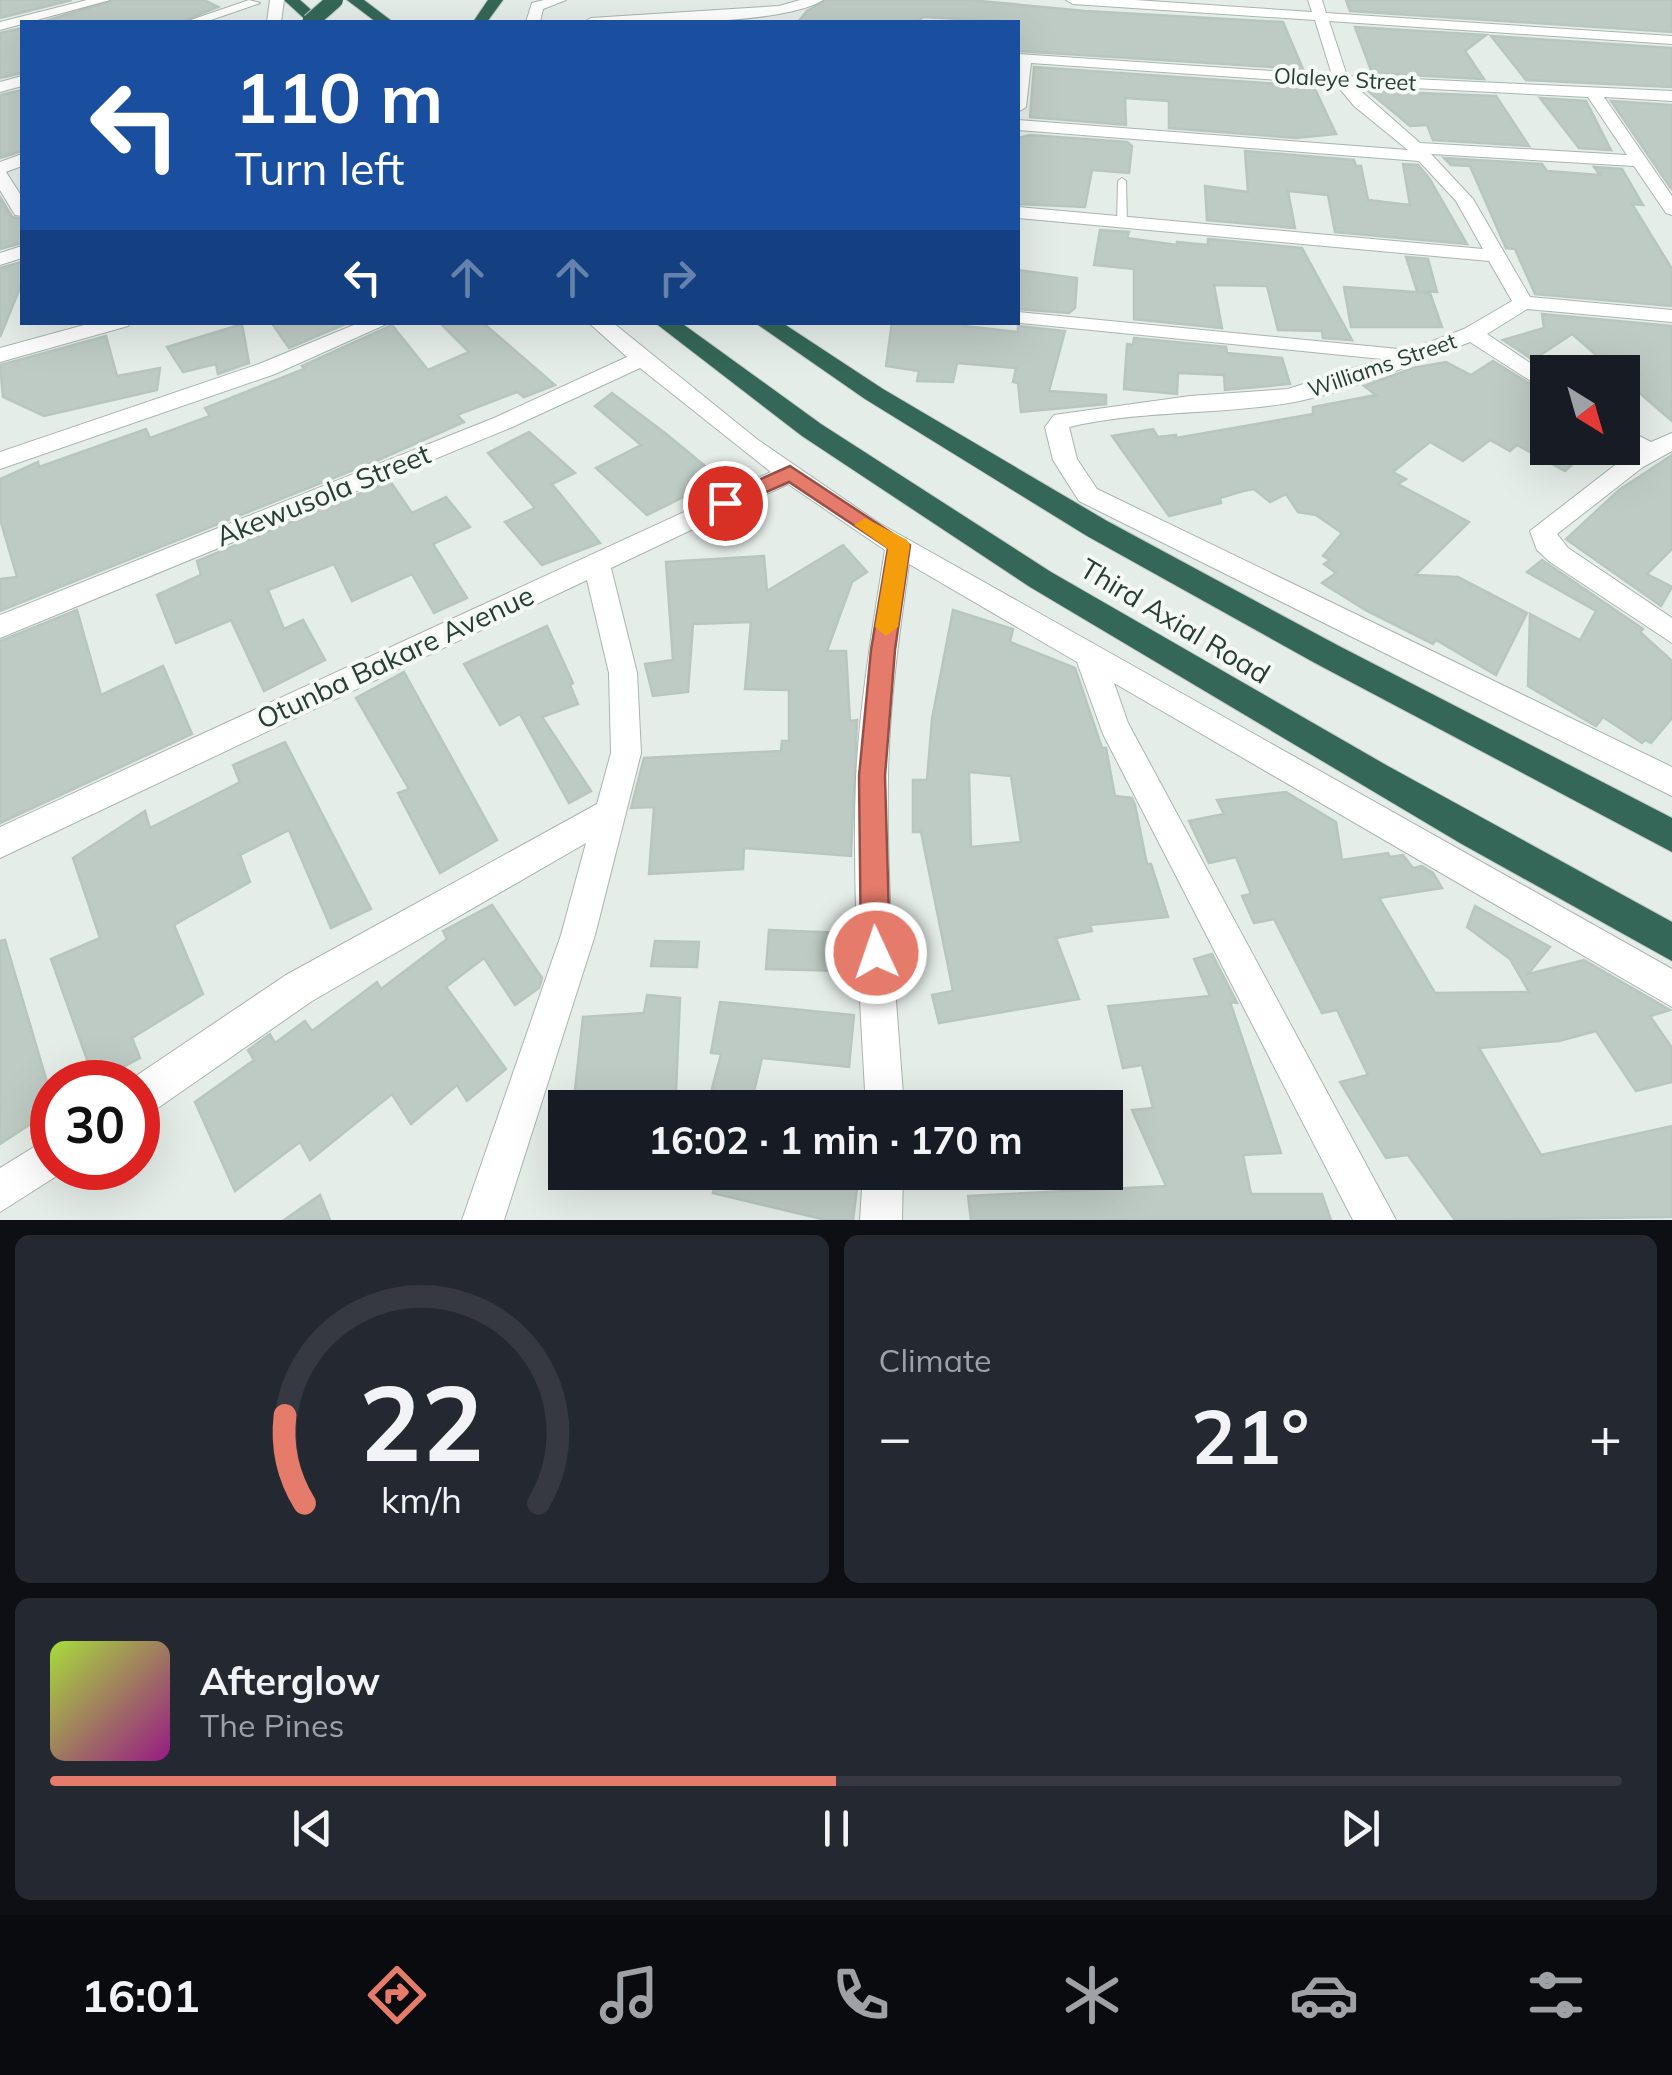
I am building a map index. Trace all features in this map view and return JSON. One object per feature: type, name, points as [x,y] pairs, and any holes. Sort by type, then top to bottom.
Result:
[{"type":"highway","points":[[291,0],[312,20]]},
{"type":"highway","points":[[316,20],[335,0]]},
{"type":"highway","points":[[354,0],[382,20]]},
{"type":"highway","name":"Third Axial Road","points":[[670,325],[861,466],[1169,657],[1567,887],[1672,942]]},
{"type":"highway","name":"Third Axial Road","points":[[770,325],[885,404],[1078,505],[1672,836]]},
{"type":"street","points":[[24,20],[103,0]]},
{"type":"street","points":[[534,20],[537,6],[559,0]]},
{"type":"street","points":[[659,20],[727,18],[816,0]]},
{"type":"street","points":[[1073,0],[1318,7],[1672,40]]},
{"type":"street","points":[[198,20],[250,1],[273,20]]},
{"type":"street","points":[[1318,7],[1341,80],[1464,199],[1523,303],[1672,316]]},
{"type":"street","name":"Olaleye Street","points":[[1021,58],[1341,80],[1672,96]]},
{"type":"street","points":[[1592,91],[1672,209]]},
{"type":"street","points":[[1020,125],[1419,152],[1640,161]]},
{"type":"street","points":[[0,176],[20,208]]},
{"type":"street","points":[[1020,214],[1498,256]]},
{"type":"street","name":"Williams Street","points":[[1078,505],[1057,426],[1062,420],[1190,403],[1288,396],[1418,356],[1472,334],[1523,303]]},
{"type":"street","points":[[1020,318],[1418,356]]},
{"type":"street","points":[[0,355],[110,325]]},
{"type":"street","points":[[0,461],[266,369],[374,325]]},
{"type":"street","points":[[602,325],[750,446],[899,545],[1672,989]]},
{"type":"street","points":[[1472,334],[1530,373]]},
{"type":"street","name":"Akewusola Street","points":[[0,627],[502,423],[644,358]]},
{"type":"street","points":[[1661,447],[1544,531],[1546,543],[1559,555],[1672,632]]},
{"type":"street","name":"Otunba Bakare Avenue","points":[[0,843],[790,473]]},
{"type":"street","points":[[1078,505],[1672,782]]},
{"type":"street","points":[[884,1090],[873,914],[872,776],[883,650],[899,545]]},
{"type":"street","points":[[483,1220],[578,935],[626,753],[622,673],[596,563]]},
{"type":"street","points":[[1088,655],[1114,725],[1375,1220]]},
{"type":"street","points":[[160,1083],[299,988],[613,811]]},
{"type":"street","points":[[0,1192],[30,1171]]},
{"type":"street","points":[[882,1220],[883,1190]]},
{"type":"lane","points":[[1122,181],[1122,223]]},
{"type":"building","points":[[0,0],[72,0],[0,18]]},
{"type":"building","points":[[114,0],[204,0],[218,7],[186,20],[49,20]]},
{"type":"building","points":[[826,0],[970,0],[1283,22],[1303,69],[1020,51],[1020,20],[800,20]]},
{"type":"building","points":[[1346,0],[1672,0],[1672,32],[1350,11]]},
{"type":"building","points":[[1355,27],[1486,35],[1465,51],[1484,79],[1372,73]]},
{"type":"building","points":[[20,28],[20,73],[0,78],[0,33]]},
{"type":"building","points":[[1491,36],[1672,48],[1672,87],[1526,80]]},
{"type":"building","points":[[1034,67],[1309,86],[1316,91],[1336,134],[1296,138],[1169,128],[1169,101],[1125,98],[1126,125],[1030,117]]},
{"type":"building","points":[[20,90],[20,152],[0,158],[0,95]]},
{"type":"building","points":[[1368,91],[1496,96],[1529,146],[1433,140],[1427,125],[1410,126]]},
{"type":"building","points":[[1540,98],[1586,101],[1611,150],[1579,148]]},
{"type":"building","points":[[1611,101],[1672,105],[1672,189],[1670,187]]},
{"type":"building","points":[[1020,138],[1127,142],[1132,146],[1129,173],[1092,170],[1085,207],[1020,204]]},
{"type":"building","points":[[1245,151],[1354,160],[1356,166],[1361,166],[1368,200],[1410,205],[1403,164],[1418,165],[1467,244],[1335,232],[1328,195],[1288,191],[1295,228],[1207,220],[1205,186],[1248,192]]},
{"type":"building","points":[[1444,158],[1542,164],[1547,171],[1600,175],[1594,167],[1622,169],[1643,205],[1632,204],[1672,269],[1672,306],[1535,294],[1515,249],[1506,248],[1470,166],[1451,165]]},
{"type":"building","points":[[0,197],[12,217],[20,219],[20,244],[0,249]]},
{"type":"building","points":[[1100,230],[1129,232],[1127,238],[1177,245],[1208,245],[1208,239],[1302,248],[1352,340],[1323,338],[1322,331],[1278,330],[1267,286],[1214,285],[1222,328],[1134,319],[1134,269],[1094,265]]},
{"type":"building","points":[[1406,257],[1428,259],[1437,292],[1417,291]]},
{"type":"building","points":[[20,263],[20,288],[0,337],[0,268]]},
{"type":"building","points":[[1020,270],[1077,278],[1075,308],[1069,313],[1020,309]]},
{"type":"building","points":[[1344,287],[1430,293],[1442,327],[1351,327]]},
{"type":"building","points":[[1542,314],[1672,326],[1672,421],[1640,393],[1640,355],[1596,355],[1572,334],[1530,358],[1503,340],[1544,328]]},
{"type":"building","points":[[242,325],[249,363],[218,374],[216,364],[183,372],[167,347]]},
{"type":"building","points":[[273,325],[343,325],[289,348]]},
{"type":"building","points":[[392,325],[428,370],[469,352],[442,325],[485,325],[555,385],[524,397],[517,392],[457,415],[464,422],[376,461],[0,611],[0,579],[17,577],[0,519],[0,479],[38,462],[39,467],[146,429],[150,438],[210,416],[205,408],[304,369],[302,366]]},
{"type":"building","points":[[892,325],[964,325],[1018,332],[1018,326],[1065,331],[1049,391],[1106,395],[1106,404],[1021,412],[1018,383],[1013,382],[1016,368],[957,363],[953,382],[917,381],[919,371],[886,366]]},
{"type":"building","points":[[106,336],[117,376],[160,368],[157,390],[44,416],[3,397],[0,365]]},
{"type":"building","points":[[1134,338],[1226,347],[1227,353],[1282,358],[1290,384],[1225,390],[1224,375],[1178,373],[1177,394],[1124,389],[1127,344],[1133,345]]},
{"type":"building","points":[[1493,361],[1530,384],[1530,452],[1517,445],[1510,451],[1490,440],[1463,461],[1430,442],[1393,472],[1406,479],[1398,484],[1469,522],[1415,575],[1458,577],[1527,613],[1496,675],[1436,640],[1433,644],[1367,611],[1322,583],[1336,573],[1324,564],[1330,560],[1323,556],[1342,533],[1316,515],[1298,512],[1286,494],[1270,502],[1254,489],[1243,491],[1220,498],[1221,503],[1169,516],[1112,436],[1153,429],[1158,437],[1176,438],[1313,414],[1313,407],[1376,395],[1364,386],[1413,368],[1446,362],[1471,375]]},
{"type":"building","points":[[612,393],[722,480],[702,493],[698,490],[647,515],[596,468],[641,445],[595,406]]},
{"type":"building","points":[[529,432],[575,473],[552,484],[600,543],[542,565],[505,522],[535,508],[488,453]]},
{"type":"building","points":[[1672,455],[1672,549],[1647,574],[1672,587],[1661,606],[1566,539],[1619,490]]},
{"type":"building","points":[[390,481],[412,513],[446,497],[470,527],[433,544],[467,598],[434,613],[412,574],[352,601],[334,564],[268,590],[284,629],[303,620],[325,660],[264,691],[231,620],[176,643],[157,595],[201,575],[197,561]]},
{"type":"building","points":[[843,545],[867,572],[852,582],[827,651],[846,651],[850,721],[857,720],[851,856],[744,848],[743,869],[649,874],[654,807],[631,808],[644,758],[781,751],[782,741],[789,741],[789,690],[745,689],[751,622],[693,624],[688,692],[653,696],[645,664],[673,660],[666,562],[764,556],[767,591]]},
{"type":"building","points":[[1542,560],[1643,629],[1640,632],[1672,661],[1672,718],[1651,743],[1642,743],[1603,717],[1596,726],[1528,686],[1530,614],[1580,640],[1596,611],[1527,572]]},
{"type":"building","points":[[77,610],[101,695],[163,666],[192,734],[0,823],[0,641]]},
{"type":"building","points":[[953,610],[1013,629],[1010,642],[1075,668],[1102,748],[1106,748],[1115,796],[1132,798],[1135,805],[1147,864],[1151,864],[1168,917],[1090,925],[1092,931],[1056,938],[1079,999],[939,1023],[932,995],[953,991],[921,832],[913,832],[913,780],[927,780],[932,719]],"holes":[[[969,772],[1011,776],[1021,842],[971,847]]]},
{"type":"building","points":[[547,626],[573,683],[570,685],[578,704],[542,717],[591,791],[569,803],[520,714],[500,725],[464,664]]},
{"type":"building","points":[[404,672],[497,840],[440,873],[398,793],[409,789],[356,698]]},
{"type":"building","points":[[285,742],[371,909],[331,928],[289,830],[240,855],[250,882],[174,925],[203,994],[132,1038],[140,1058],[87,1060],[51,959],[100,938],[73,858],[145,811],[150,828],[240,782],[233,765]]},
{"type":"building","points":[[1286,792],[1336,822],[1342,860],[1388,853],[1390,857],[1403,855],[1413,868],[1422,866],[1433,873],[1442,888],[1379,898],[1435,993],[1529,992],[1510,959],[1467,927],[1475,906],[1550,947],[1528,974],[1584,960],[1670,1010],[1650,1016],[1672,1048],[1672,1082],[1636,1091],[1596,1031],[1559,1041],[1479,1048],[1541,1155],[1672,1126],[1672,1217],[1455,1220],[1408,1155],[1386,1158],[1340,1082],[1368,1075],[1337,1010],[1322,1013],[1274,919],[1254,923],[1242,896],[1251,894],[1236,857],[1209,863],[1189,821],[1224,814],[1217,800]]},
{"type":"building","points":[[492,905],[542,978],[539,988],[515,1005],[484,958],[446,987],[506,1069],[467,1101],[457,1085],[411,1124],[392,1094],[310,1160],[300,1142],[235,1191],[195,1102],[254,1060],[248,1050],[270,1034],[275,1043],[305,1021],[312,1031],[377,982],[381,989],[447,939],[443,931]]},
{"type":"building","points":[[769,930],[845,933],[844,971],[766,969]]},
{"type":"building","points":[[5,940],[40,1060],[30,1060],[30,1124],[0,1144],[0,941]]},
{"type":"building","points":[[655,941],[699,942],[697,967],[651,966]]},
{"type":"building","points":[[1212,954],[1237,1003],[1230,1002],[1281,1153],[1243,1155],[1251,1194],[1322,1194],[1331,1220],[971,1220],[968,1196],[1166,1186],[1132,1110],[1153,1108],[1142,1065],[1123,1068],[1108,1006],[1210,996],[1194,959]]},
{"type":"building","points":[[647,995],[680,998],[676,1090],[575,1090],[583,1017],[644,1013]]},
{"type":"building","points":[[720,1002],[854,1015],[849,1067],[762,1058],[754,1090],[712,1090],[721,1054],[711,1053]]},
{"type":"building","points":[[857,1190],[853,1220],[826,1220],[713,1193]]},
{"type":"building","points":[[320,1195],[330,1220],[284,1220]]},
{"type":"slow traffic","points":[[865,525],[899,545],[886,627]]},
{"type":"route","points":[[725,503],[790,473],[899,545],[883,650],[872,776],[876,953]]}]
